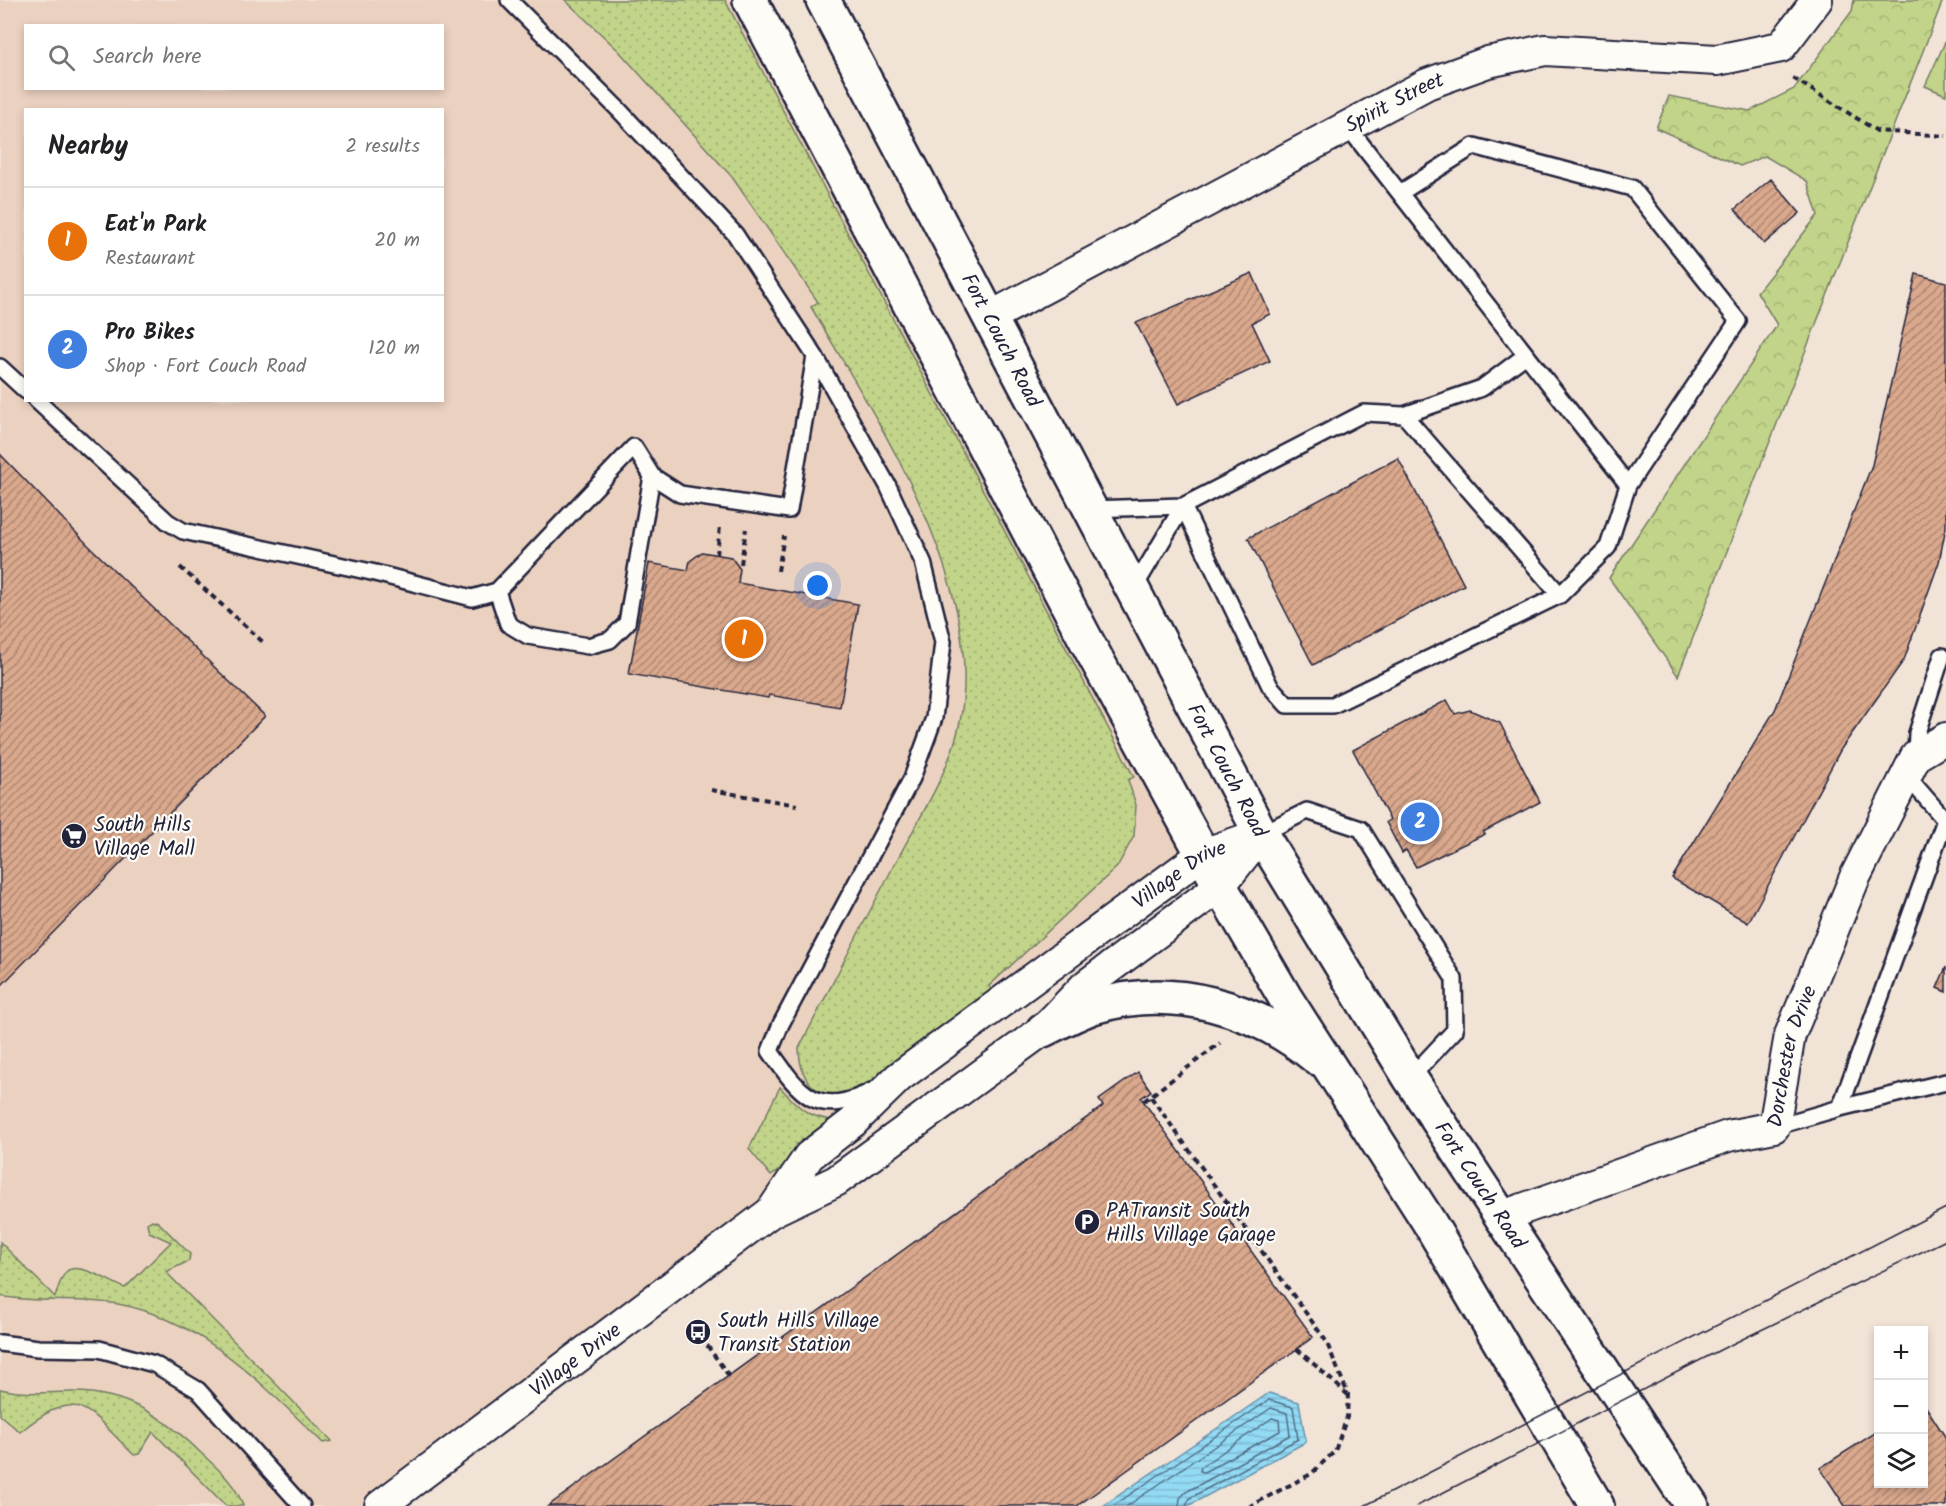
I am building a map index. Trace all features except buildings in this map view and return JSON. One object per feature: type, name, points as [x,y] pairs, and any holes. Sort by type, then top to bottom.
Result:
[{"type":"street","points":[[750,0],[1086,640],[1220,886],[1286,999],[1429,1222],[1597,1506]]},
{"type":"street","name":"Fort Couch Road","points":[[823,0],[1261,834],[1410,1078],[1692,1506]]},
{"type":"street","points":[[1780,47],[1817,0]]},
{"type":"street","name":"Spirit Street","points":[[990,317],[1427,84],[1488,62],[1545,50],[1717,60],[1780,47]]},
{"type":"street","points":[[1911,766],[1946,738]]},
{"type":"street","name":"Dorchester Drive","points":[[1500,1217],[1728,1136],[1774,1127],[1790,1035],[1855,878],[1911,766]]},
{"type":"street","name":"Village Drive","points":[[771,1212],[809,1156],[853,1122],[898,1077],[1203,855],[1261,834]]},
{"type":"street","name":"Village Drive","points":[[380,1506],[771,1212],[836,1181],[1043,1030],[1085,986],[1220,886],[1261,834]]},
{"type":"street","points":[[1043,1030],[1092,1008],[1114,1001],[1140,997],[1187,999],[1243,1013],[1269,1025],[1298,1042],[1334,1071]]},
{"type":"lane","points":[[509,0],[619,110],[735,234],[776,292],[815,356],[888,486],[923,562],[944,642],[934,718],[912,778],[781,1024],[770,1050],[796,1088],[816,1101],[845,1101],[898,1077]]},
{"type":"lane","points":[[1348,127],[1628,485]]},
{"type":"lane","points":[[1183,506],[1270,686],[1287,705],[1332,705],[1513,620],[1560,596],[1608,547],[1628,485],[1738,321],[1632,188],[1474,146],[1400,193]]},
{"type":"lane","points":[[1090,509],[1183,506],[1364,413],[1404,415],[1482,388],[1526,355]]},
{"type":"lane","points":[[38,402],[168,522],[183,531],[371,572],[472,598],[498,591],[634,447],[652,476],[680,494],[789,510],[815,356]]},
{"type":"lane","points":[[0,367],[24,389]]},
{"type":"lane","points":[[1404,415],[1560,596]]},
{"type":"lane","points":[[498,591],[508,624],[528,636],[588,646],[610,640],[627,623],[652,476]]},
{"type":"lane","points":[[1133,590],[1183,506]]},
{"type":"lane","points":[[1840,1108],[1945,820],[1911,766],[1917,734],[1942,656]]},
{"type":"lane","points":[[1261,834],[1307,811],[1361,829],[1454,979],[1455,1030],[1410,1078]]},
{"type":"lane","points":[[1774,1127],[1946,1082]]},
{"type":"lane","points":[[0,1343],[38,1348],[99,1349],[154,1364],[198,1390],[302,1506]]},
{"type":"path","points":[[1780,47],[1793,79],[1877,132],[1946,136]]},
{"type":"path","points":[[741,564],[751,505]]},
{"type":"path","points":[[717,555],[720,525]]},
{"type":"path","points":[[180,567],[263,642]]},
{"type":"path","points":[[711,790],[797,805]]},
{"type":"path","points":[[1144,1101],[1222,1042]]},
{"type":"path","points":[[1151,1096],[1326,1341],[1348,1394],[1347,1418],[1335,1451],[1311,1474],[1250,1506]]},
{"type":"path","points":[[701,1337],[729,1376]]},
{"type":"path","points":[[1297,1349],[1348,1394]]},
{"type":"path","points":[[1262,1500],[1265,1506]]},
{"type":"shaded area","points":[[0,0],[750,0],[1203,854],[899,1077],[771,1212],[380,1506],[0,1506]]},
{"type":"green space","points":[[565,0],[725,0],[1134,777],[1128,780],[1136,805],[1134,836],[1117,867],[989,986],[993,993],[865,1088],[851,1093],[839,1095],[818,1091],[804,1074],[799,1048],[934,792],[949,758],[960,722],[964,669],[958,615],[942,560],[921,506],[895,452],[811,307],[818,302],[732,177],[618,50]]},
{"type":"green space","points":[[1854,0],[1943,0],[1678,676],[1609,578],[1777,325],[1757,292],[1818,215],[1807,181],[1765,156],[1740,166],[1656,128],[1669,96],[1750,111],[1794,89],[1852,11]]},
{"type":"green space","points":[[1946,40],[1946,95],[1925,86]]},
{"type":"green space","points":[[780,1087],[800,1108],[807,1112],[842,1122],[771,1176],[749,1149]]},
{"type":"green space","points":[[152,1220],[158,1222],[190,1254],[189,1261],[166,1272],[332,1441],[323,1443],[278,1399],[230,1358],[178,1324],[149,1312],[118,1304],[29,1300],[0,1296],[0,1242],[55,1297],[63,1277],[67,1271],[72,1269],[87,1271],[125,1288],[171,1242],[149,1232],[147,1223]]},
{"type":"green space","points":[[0,1389],[27,1393],[92,1393],[111,1396],[143,1409],[173,1428],[214,1465],[231,1484],[243,1506],[226,1506],[153,1432],[139,1454],[134,1455],[93,1415],[82,1408],[70,1406],[57,1409],[40,1417],[20,1432],[0,1415]]},
{"type":"water","points":[[1269,1393],[1299,1402],[1306,1442],[1188,1506],[1103,1506]]},
{"type":"tram line","points":[[1364,1506],[1946,1208]]},
{"type":"tram line","points":[[1417,1506],[1722,1349],[1946,1240]]},
{"type":"place","name":"Eat'n Park","points":[[744,639]]},
{"type":"place","name":"Pro Bikes","points":[[1420,822]]},
{"type":"place","name":"South Hills Village Mall","points":[[74,836]]},
{"type":"place","name":"PATransit South Hills Village Garage","points":[[1087,1222]]},
{"type":"place","name":"South Hills Village Transit Station","points":[[698,1332]]}]
